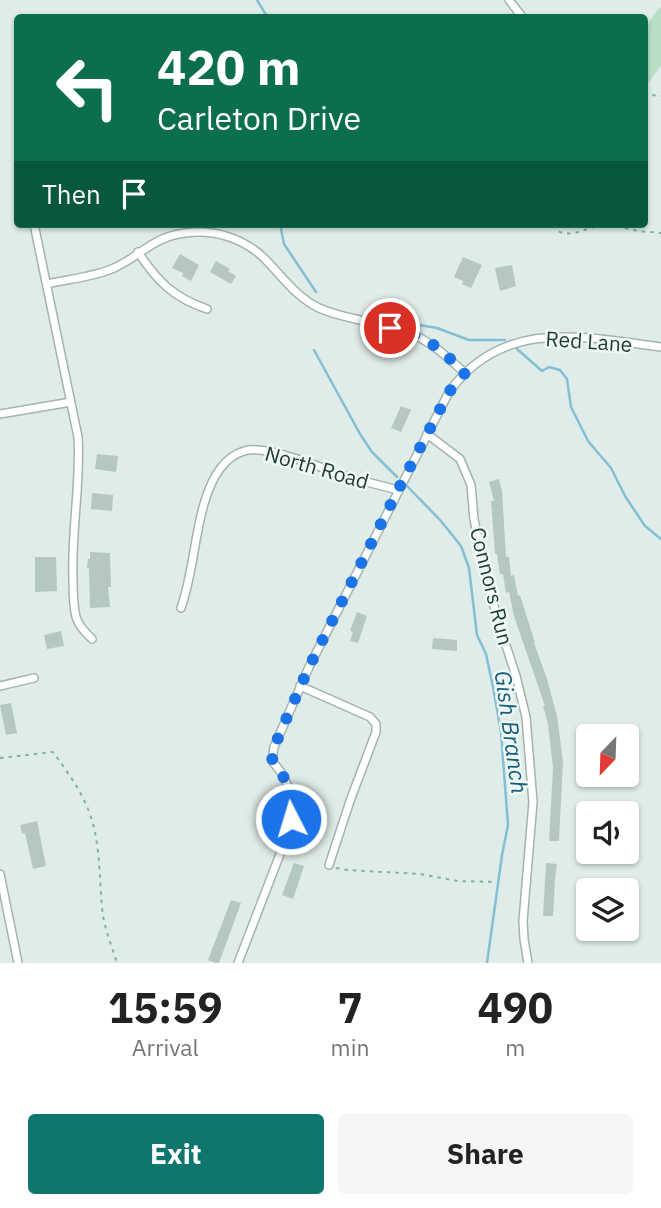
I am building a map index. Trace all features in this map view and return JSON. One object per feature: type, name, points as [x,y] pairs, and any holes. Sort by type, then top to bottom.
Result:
[{"type":"street","points":[[509,0],[520,14]]},
{"type":"street","points":[[35,228],[78,436],[73,592],[77,618],[92,639]]},
{"type":"street","points":[[47,284],[112,269],[162,239],[184,233],[211,232],[236,239],[255,250],[295,291],[318,308],[424,339],[465,373]]},
{"type":"street","points":[[138,252],[170,290],[207,309]]},
{"type":"street","name":"Red Lane","points":[[238,963],[287,836],[291,819],[288,784],[272,761],[274,747],[300,686],[449,392],[465,373],[482,359],[516,343],[544,337],[579,337],[661,348]]},
{"type":"street","points":[[0,414],[71,402]]},
{"type":"street","name":"Connors Run","points":[[427,434],[460,459],[471,485],[474,519],[486,578],[526,717],[533,802],[523,921],[528,963]]},
{"type":"street","name":"North Road","points":[[181,608],[190,579],[207,493],[222,467],[235,455],[250,449],[269,450],[398,490]]},
{"type":"street","points":[[0,686],[34,678]]},
{"type":"street","points":[[300,686],[370,718],[376,727],[329,866]]},
{"type":"street","points":[[0,874],[18,963]]},
{"type":"path","points":[[557,228],[565,234],[587,228]]},
{"type":"path","points":[[625,228],[661,233]]},
{"type":"path","points":[[0,758],[53,752],[80,792],[93,824],[100,864],[104,917],[108,940],[117,963]]},
{"type":"path","points":[[329,866],[348,870],[420,874],[458,881],[493,882]]},
{"type":"green space","points":[[661,7],[661,66],[648,83],[648,27]]},
{"type":"building","points":[[180,254],[199,265],[191,281],[172,268]]},
{"type":"building","points":[[463,257],[482,265],[471,288],[454,277]]},
{"type":"building","points":[[216,261],[236,276],[231,284],[210,272]]},
{"type":"building","points":[[512,265],[516,286],[500,291],[495,268]]},
{"type":"building","points":[[401,406],[411,410],[401,432],[391,428]]},
{"type":"building","points":[[97,454],[118,456],[116,472],[95,469]]},
{"type":"building","points":[[499,479],[506,557],[509,557],[511,576],[514,575],[518,596],[520,595],[557,716],[563,762],[559,841],[549,841],[553,768],[545,706],[495,554],[491,501],[494,501],[489,482]]},
{"type":"building","points":[[92,493],[113,495],[112,511],[91,509]]},
{"type":"building","points":[[90,552],[110,553],[110,607],[90,608],[87,568]]},
{"type":"building","points":[[35,557],[56,557],[57,591],[35,592]]},
{"type":"building","points":[[357,612],[367,616],[358,643],[350,641],[353,632],[350,631]]},
{"type":"building","points":[[61,631],[64,646],[47,649],[44,635]]},
{"type":"building","points":[[433,638],[457,640],[457,651],[432,649]]},
{"type":"building","points":[[11,703],[17,733],[6,735],[0,705]]},
{"type":"building","points":[[37,821],[46,866],[33,869],[25,833],[22,834],[20,825]]},
{"type":"building","points":[[294,863],[304,866],[293,899],[282,895]]},
{"type":"building","points":[[546,863],[557,864],[553,916],[543,916]]},
{"type":"building","points":[[231,900],[241,903],[219,963],[215,963],[208,960]]},
{"type":"waterway","name":"Gish Branch","points":[[257,0],[266,14]]},
{"type":"waterway","name":"Gish Branch","points":[[281,228],[284,244],[316,292]]},
{"type":"waterway","points":[[381,307],[408,323],[437,328],[469,340],[505,340]]},
{"type":"waterway","points":[[517,349],[542,371],[549,367],[560,370],[567,379],[571,407],[588,441],[611,468],[645,526],[661,539]]},
{"type":"waterway","name":"Gish Branch","points":[[314,350],[360,434],[372,452],[397,477]]},
{"type":"waterway","name":"Gish Branch","points":[[407,486],[461,546],[469,568],[477,635],[486,654],[501,732],[508,825],[487,963]]},
{"type":"route","points":[[291,819],[288,784],[272,761],[274,747],[309,667],[398,490],[449,392],[465,373],[434,345],[412,334],[390,328]]}]
